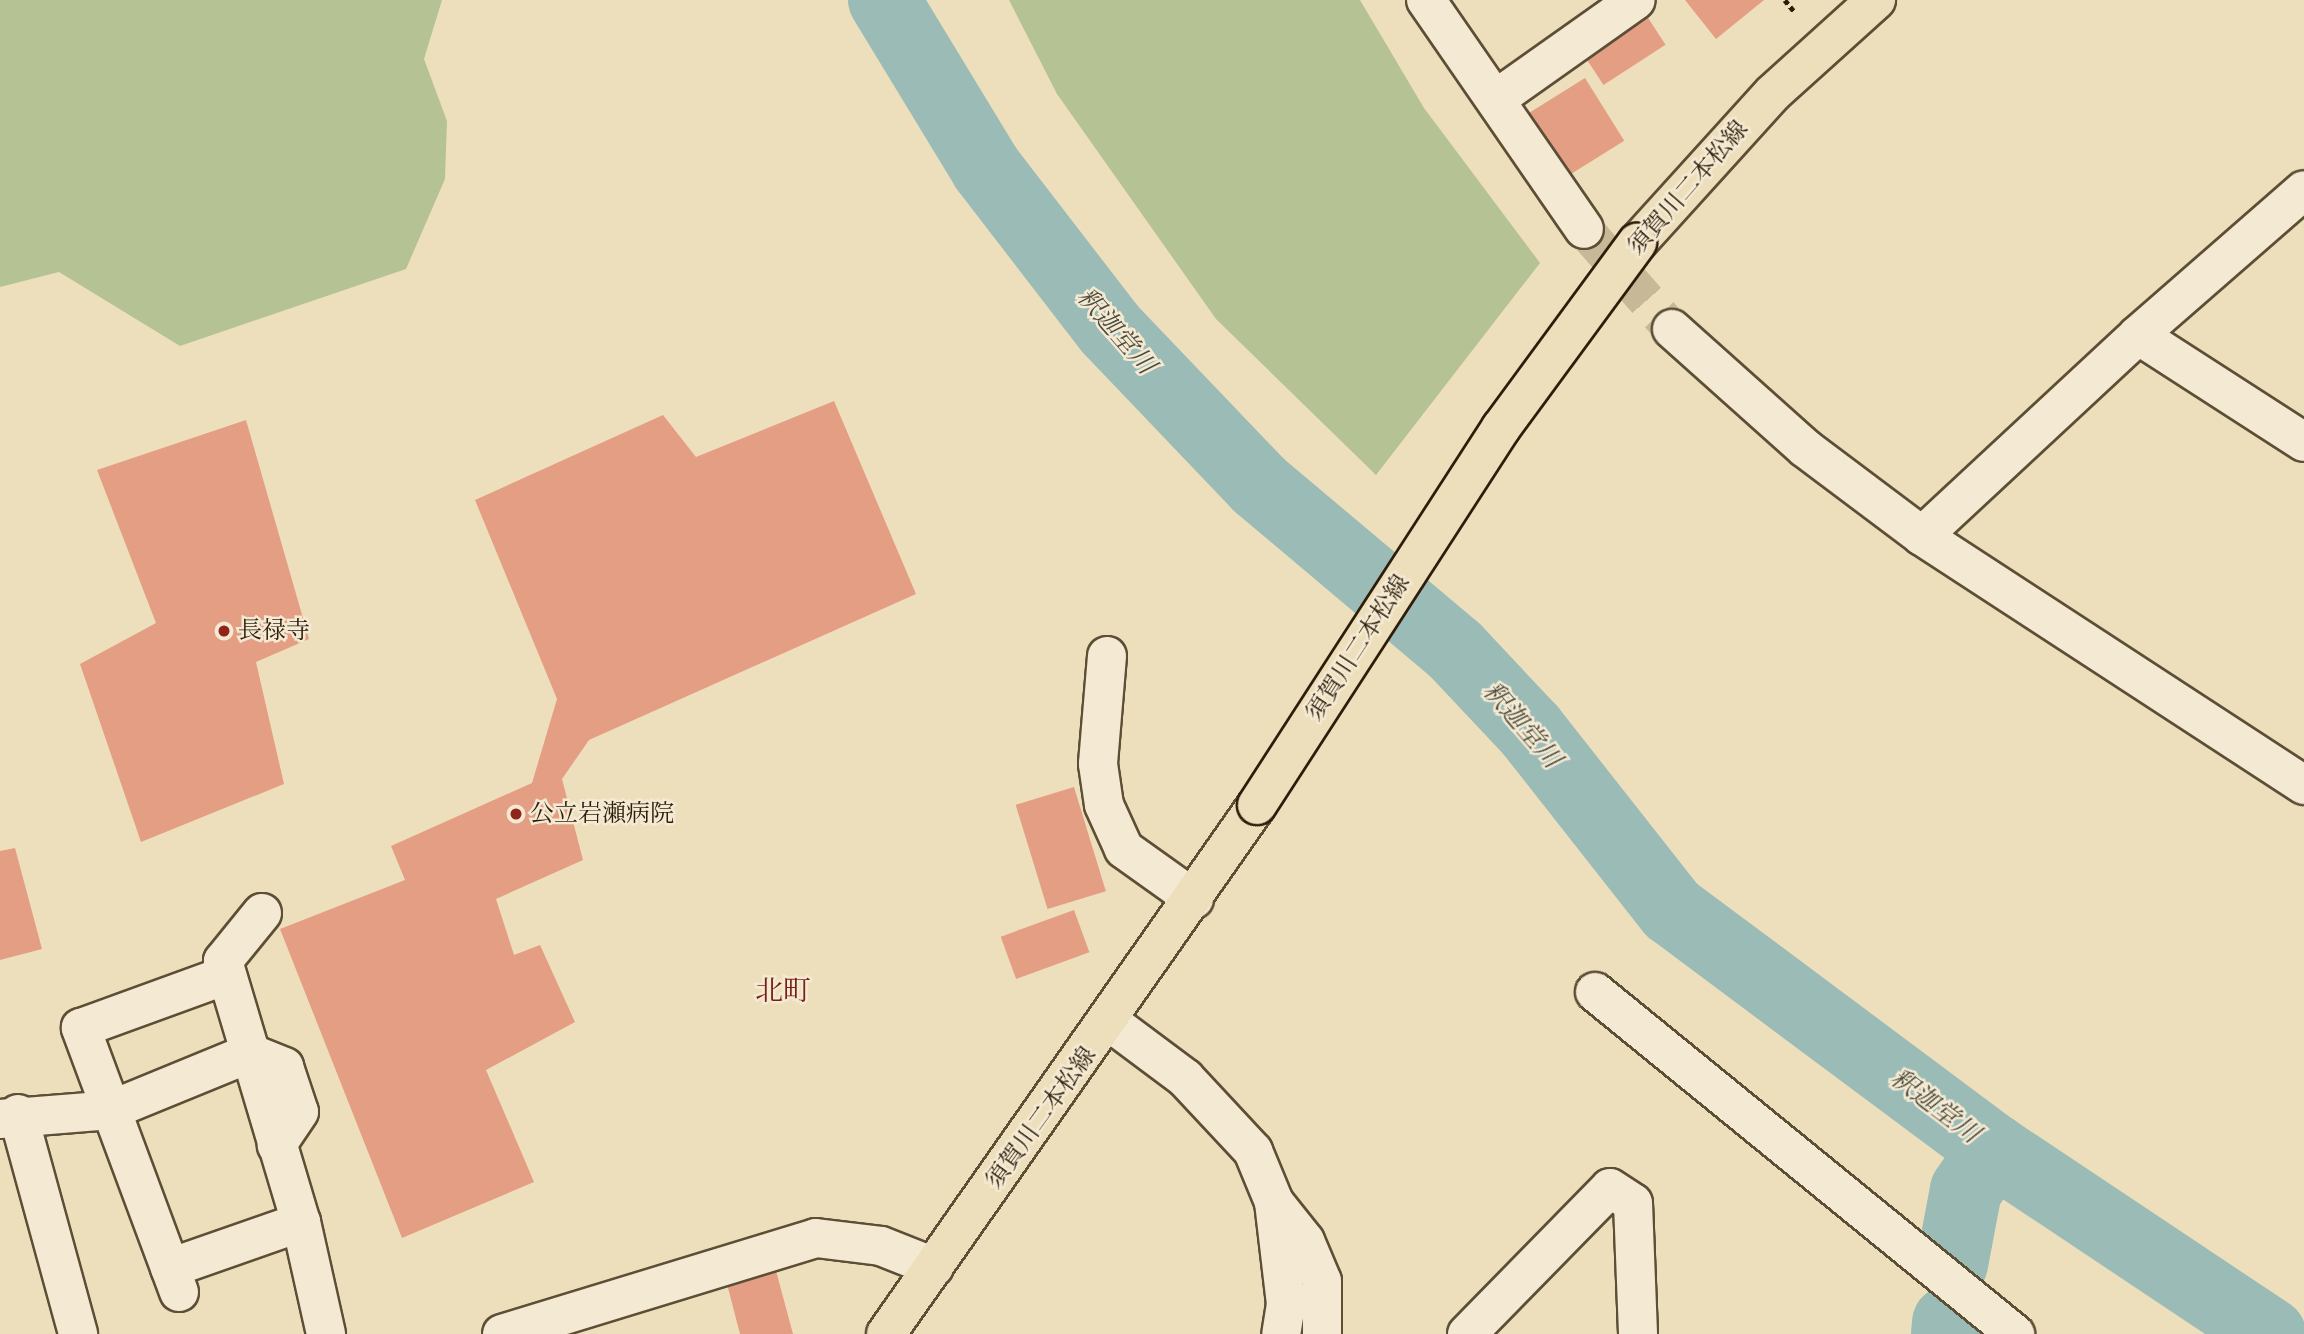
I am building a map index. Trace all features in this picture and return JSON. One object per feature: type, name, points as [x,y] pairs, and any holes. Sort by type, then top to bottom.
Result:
[{"type":"main road","name":"須賀川二本松線","points":[[887,1334],[1110,1022],[1194,899],[1501,428],[1637,243],[1773,93],[1876,0]]},
{"type":"street","points":[[1426,0],[1584,229]]},
{"type":"street","points":[[1496,99],[1636,0]]},
{"type":"street","points":[[1922,536],[2138,335],[2302,195]]},
{"type":"street","points":[[1672,329],[1805,448],[1922,536],[2304,785]]},
{"type":"street","points":[[2138,335],[2304,442]]},
{"type":"street","points":[[1107,656],[1098,764],[1104,805],[1124,849],[1194,899]]},
{"type":"street","points":[[262,913],[223,961],[301,1222],[326,1334]]},
{"type":"street","points":[[227,975],[81,1028],[174,1280],[301,1222]]},
{"type":"street","points":[[1595,992],[2015,1334]]},
{"type":"street","points":[[1110,1022],[1185,1078],[1235,1127],[1253,1151],[1274,1202],[1286,1304],[1281,1334]]},
{"type":"street","points":[[78,1334],[9,1117],[111,1110],[250,1053]]},
{"type":"street","points":[[1467,1334],[1610,1188],[1633,1203],[1638,1334]]},
{"type":"street","points":[[1274,1202],[1305,1241],[1322,1281],[1322,1334]]},
{"type":"street","points":[[502,1334],[816,1238],[881,1246],[933,1267]]},
{"type":"path","points":[[1785,0],[1794,11]]},
{"type":"green space","points":[[0,0],[442,0],[424,59],[447,121],[445,179],[406,269],[180,346],[59,272],[0,287]]},
{"type":"green space","points":[[1009,0],[1360,0],[1424,108],[1540,263],[1376,475],[1216,319],[1057,94]]},
{"type":"building","points":[[1685,0],[1764,0],[1716,39]]},
{"type":"building","points":[[1641,7],[1666,45],[1603,85],[1579,47]]},
{"type":"building","points":[[1585,78],[1624,141],[1567,176],[1528,114]]},
{"type":"building","name":"公立岩瀬病院","points":[[834,401],[916,594],[589,740],[562,779],[583,860],[496,899],[514,955],[540,945],[575,1022],[486,1070],[534,1182],[402,1238],[280,929],[405,880],[391,846],[532,783],[557,699],[475,500],[663,415],[696,457]]},
{"type":"building","name":"長禄寺","points":[[246,420],[309,639],[256,662],[284,784],[141,842],[80,664],[156,623],[97,470]]},
{"type":"building","points":[[1074,787],[1106,891],[1048,909],[1016,805]]},
{"type":"building","points":[[15,848],[42,949],[0,960],[0,851]]},
{"type":"building","points":[[1074,910],[1089,952],[1016,979],[1001,937]]},
{"type":"building","points":[[775,1267],[793,1334],[740,1334],[726,1280]]},
{"type":"waterway","name":"釈迦堂川","points":[[884,0],[986,168],[1110,329],[1259,485],[1455,650],[1531,731],[1672,910],[1994,1150],[2270,1334]]},
{"type":"waterway","points":[[1952,1264],[1966,1190],[1994,1150]]},
{"type":"waterway","points":[[1947,1334],[1948,1322]]},
{"type":"tunnel","points":[[1584,229],[1672,329]]},
{"type":"place","name":"長禄寺","points":[[224,631]]},
{"type":"place","name":"公立岩瀬病院","points":[[516,814]]},
{"type":"district","name":"北町","points":[[783,991]]}]
